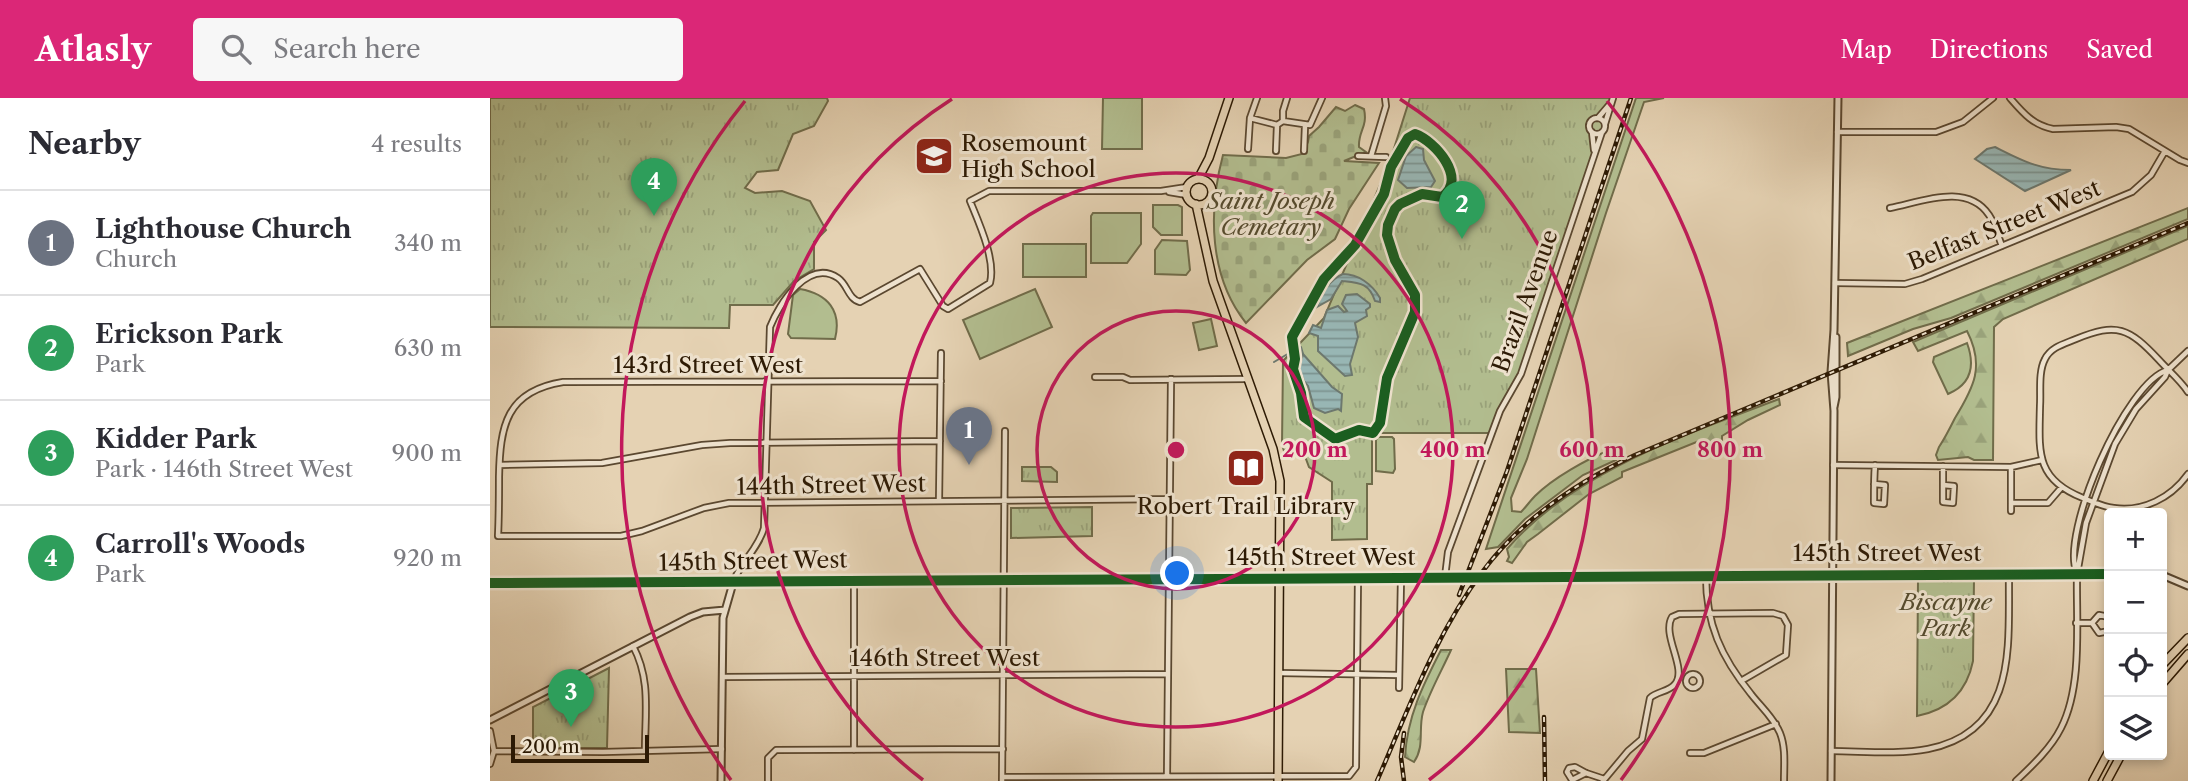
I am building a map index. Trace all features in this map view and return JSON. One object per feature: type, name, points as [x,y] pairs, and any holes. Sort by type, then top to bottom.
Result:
[{"type":"main road","points":[[1198,179],[1209,158],[1229,98]]},
{"type":"main road","points":[[1202,228],[1205,203],[1212,193],[1208,182],[1209,158]]},
{"type":"main road","points":[[1205,203],[1196,204],[1190,201],[1187,191],[1192,181],[1198,179],[1208,182]]},
{"type":"main road","points":[[1196,204],[1207,262],[1278,470],[1281,497],[1278,778]]},
{"type":"main road","points":[[2167,660],[2188,638]]},
{"type":"main road","points":[[2167,678],[2188,654]]},
{"type":"main road","points":[[2093,781],[2104,760]]},
{"type":"main road","points":[[2107,781],[2118,760]]},
{"type":"street","points":[[1248,149],[1250,118],[1257,98]]},
{"type":"street","points":[[1283,121],[1287,98]]},
{"type":"street","points":[[1250,118],[1277,125],[1283,121],[1310,125],[1322,98]]},
{"type":"street","points":[[1371,156],[1386,106],[1385,98]]},
{"type":"street","points":[[1831,781],[1834,411],[1831,372],[1835,330],[1838,98]]},
{"type":"street","points":[[1837,132],[1936,132],[1963,122],[1993,98]]},
{"type":"street","points":[[2010,98],[2029,119],[2043,127],[2129,129],[2188,163]]},
{"type":"street","name":"Brazil Avenue","points":[[1595,155],[1590,128],[1612,101]]},
{"type":"street","name":"Brazil Avenue","points":[[1446,577],[1448,552],[1500,411],[1521,374],[1612,101]]},
{"type":"street","points":[[1598,118],[1605,124]]},
{"type":"street","points":[[1276,151],[1277,125]]},
{"type":"street","points":[[1304,151],[1305,126]]},
{"type":"street","points":[[1590,128],[1596,134],[1602,132]]},
{"type":"street","name":"Belfast Street West","points":[[1835,283],[1911,283],[2136,189],[2151,175],[2165,151]]},
{"type":"street","points":[[1358,156],[1386,157]]},
{"type":"street","points":[[721,781],[724,610],[740,566],[760,539],[765,522],[770,327],[777,309],[789,292],[815,274],[827,274],[838,279],[855,301],[860,302],[920,269],[943,306],[948,309],[986,288],[990,283],[991,268],[983,233],[970,201],[989,191],[1187,191]]},
{"type":"street","points":[[1890,208],[1946,197],[1970,199],[1989,215],[2002,246]]},
{"type":"street","points":[[2188,392],[2137,338],[2117,329],[2096,330],[2055,348],[2046,356],[2042,368],[2040,448],[2048,475],[2061,488],[2113,508],[2143,507],[2168,495],[2188,474]]},
{"type":"street","points":[[2016,781],[2049,746],[2066,718],[2075,678],[2077,574],[2081,563],[2084,528],[2093,502],[2124,427],[2168,370],[2188,351]]},
{"type":"street","points":[[939,501],[941,353]]},
{"type":"street","points":[[2077,574],[2073,563],[2073,543],[2085,499],[2118,424],[2144,388],[2161,372],[2168,370]]},
{"type":"street","points":[[1095,377],[1123,377],[1129,380],[1248,379]]},
{"type":"street","points":[[1167,776],[1171,379]]},
{"type":"street","name":"143rd Street West","points":[[500,464],[501,435],[509,414],[525,396],[546,385],[563,382],[941,381]]},
{"type":"street","points":[[1005,431],[1002,779],[1167,776],[1278,778],[1352,775],[1356,767],[1358,578]]},
{"type":"street","points":[[500,464],[602,463],[702,445],[940,441]]},
{"type":"street","points":[[1833,465],[2011,467],[2042,460]]},
{"type":"street","name":"144th Street West","points":[[500,464],[498,536],[621,536],[729,503],[1170,499]]},
{"type":"street","points":[[1874,484],[1885,485],[1884,504],[1874,503],[1874,484],[1875,465]]},
{"type":"street","points":[[1943,466],[1943,485],[1943,503],[1953,503],[1954,486],[1943,485]]},
{"type":"street","points":[[2011,467],[2011,511]]},
{"type":"street","points":[[2011,503],[2048,503],[2061,488]]},
{"type":"street","points":[[1831,751],[1929,749],[1956,739],[1980,722],[1997,698],[2007,670],[2009,574]]},
{"type":"street","name":"145th Street West","points":[[490,583],[2104,574]]},
{"type":"street","points":[[1706,575],[1708,614],[1720,645],[1741,681],[1776,724],[1783,744],[1784,781]]},
{"type":"street","points":[[2167,577],[2188,586]]},
{"type":"street","points":[[1399,688],[1401,578]]},
{"type":"street","points":[[854,581],[854,750]]},
{"type":"street","points":[[490,720],[697,614],[724,610]]},
{"type":"street","points":[[1586,773],[1604,780],[1642,739],[1650,698],[1673,686],[1678,678],[1669,626],[1670,619],[1676,615],[1773,612],[1786,619],[1786,655],[1741,681]]},
{"type":"street","points":[[2076,623],[2092,623],[2099,615],[2104,616]]},
{"type":"street","points":[[2092,623],[2099,633],[2104,632]]},
{"type":"street","points":[[633,646],[642,664],[645,679],[645,749]]},
{"type":"street","points":[[1279,673],[1399,675]]},
{"type":"street","name":"146th Street West","points":[[723,677],[1168,674]]},
{"type":"street","points":[[1678,678],[1686,680]]},
{"type":"street","points":[[1689,753],[1704,754],[1776,724]]},
{"type":"street","points":[[490,731],[494,751],[490,764]]},
{"type":"street","points":[[768,781],[768,758],[776,750],[1003,748]]},
{"type":"street","points":[[494,751],[722,749]]},
{"type":"green space","points":[[490,98],[827,98],[828,101],[814,126],[793,134],[778,170],[757,172],[745,188],[755,193],[782,191],[810,201],[826,230],[814,242],[814,269],[794,281],[773,305],[730,305],[729,328],[490,327]]},
{"type":"green space","points":[[1103,98],[1142,98],[1142,149],[1102,149]]},
{"type":"green space","points":[[1410,98],[1614,98],[1521,376],[1499,412],[1492,433],[1372,433],[1372,484],[1367,484],[1367,539],[1332,540],[1332,482],[1309,467],[1303,451],[1284,451],[1282,444],[1283,361],[1324,318],[1390,161]]},
{"type":"green space","points":[[1636,98],[1664,98],[1644,102],[1527,459],[1511,498],[1512,511],[1521,512],[1551,482],[1591,458],[1610,450],[1616,460],[1583,475],[1525,519],[1498,547],[1486,549]]},
{"type":"green space","name":"Saint Joseph Cemetary","points":[[1355,105],[1364,109],[1365,120],[1359,147],[1366,152],[1344,161],[1379,163],[1349,209],[1335,239],[1307,260],[1246,323],[1225,285],[1215,243],[1215,198],[1223,155],[1286,158],[1302,154],[1309,136],[1336,107],[1345,111]]},
{"type":"green space","points":[[1153,205],[1182,207],[1182,235],[1161,235],[1153,227]]},
{"type":"green space","points":[[2188,208],[2188,219],[1951,318],[1913,329],[1848,356],[1847,343]]},
{"type":"green space","points":[[1093,213],[1141,213],[1141,244],[1127,263],[1091,263]]},
{"type":"green space","points":[[2188,226],[2188,239],[2003,319],[1994,327],[1993,460],[1974,460],[1968,457],[1938,460],[1936,455],[1939,447],[1972,386],[1975,355],[1967,331],[1918,351],[1913,342]]},
{"type":"green space","points":[[1162,240],[1187,241],[1190,270],[1186,275],[1155,274],[1155,250]]},
{"type":"green space","points":[[1023,244],[1086,244],[1086,277],[1023,277]]},
{"type":"green space","points":[[800,289],[818,295],[831,305],[836,320],[835,339],[791,338],[788,334],[793,295]]},
{"type":"green space","points":[[1035,289],[1052,327],[980,359],[963,320]]},
{"type":"green space","points":[[1211,319],[1217,346],[1199,350],[1193,323]]},
{"type":"green space","points":[[1967,343],[1971,366],[1967,379],[1948,394],[1933,362],[1934,357]]},
{"type":"green space","points":[[1779,399],[1780,405],[1722,436],[1722,443],[1699,446],[1699,441],[1622,472],[1622,477],[1589,494],[1527,542],[1512,563],[1507,561],[1507,549],[1534,522],[1564,498],[1598,477],[1633,458],[1707,426]]},
{"type":"green space","points":[[1378,437],[1394,439],[1393,473],[1376,471]]},
{"type":"green space","points":[[1022,467],[1051,467],[1057,472],[1057,482],[1022,481]]},
{"type":"green space","points":[[1092,507],[1092,536],[1011,538],[1011,508]]},
{"type":"green space","name":"Biscayne Park","points":[[1918,579],[1974,579],[1973,661],[1970,672],[1961,690],[1947,704],[1917,716]]},
{"type":"green space","points":[[1441,650],[1451,650],[1423,712],[1419,750],[1414,762],[1405,757],[1409,728],[1422,689]]},
{"type":"green space","points":[[609,668],[607,748],[533,748],[533,707]]},
{"type":"green space","points":[[1506,669],[1536,669],[1540,733],[1509,732]]},
{"type":"water","points":[[1416,147],[1423,149],[1424,160],[1435,181],[1431,187],[1407,188],[1398,180],[1406,156]]},
{"type":"water","points":[[1995,147],[2040,166],[2071,170],[2025,191],[1975,159],[1987,149]]},
{"type":"water","points":[[1343,274],[1369,284],[1377,293],[1380,302],[1375,301],[1367,287],[1342,281],[1331,299],[1317,307],[1334,279]]},
{"type":"water","points":[[1357,294],[1370,304],[1370,307],[1366,310],[1367,316],[1355,323],[1358,337],[1350,364],[1352,375],[1345,376],[1318,351],[1318,336],[1309,333],[1313,325],[1321,328],[1327,310],[1338,306],[1344,312],[1347,311],[1342,304],[1346,295]]},
{"type":"water","points":[[1303,354],[1332,387],[1342,394],[1341,411],[1338,409],[1325,413],[1314,408],[1308,386],[1299,369]]},
{"type":"waterway","points":[[1296,349],[1301,347],[1303,354]]},
{"type":"waterway","points":[[1274,362],[1291,352]]},
{"type":"railway","points":[[1459,595],[1507,471],[1631,98]]},
{"type":"railway","points":[[1377,781],[1424,673],[1466,595],[1498,552],[1515,535],[1572,490],[1635,455],[2188,223]]},
{"type":"railway","points":[[1544,717],[1545,781]]},
{"type":"railway","points":[[1404,733],[1401,757],[1404,781]]},
{"type":"cycle path","points":[[1415,134],[1439,152],[1446,161],[1452,181],[1442,197],[1422,194],[1395,209],[1387,235],[1395,260],[1415,295],[1415,312],[1387,378],[1380,423],[1373,433],[1359,430],[1335,439],[1304,417],[1301,393],[1293,369],[1295,359],[1292,337],[1324,279],[1355,245],[1384,194],[1391,167],[1408,138],[1415,134]]},
{"type":"cycle path","points":[[490,583],[2104,574]]},
{"type":"place","name":"Rosemount High School","points":[[934,156]]},
{"type":"place","name":"Carroll's Woods","points":[[654,216]]},
{"type":"place","name":"Erickson Park","points":[[1462,239]]},
{"type":"place","name":"Lighthouse Church","points":[[969,465]]},
{"type":"place","name":"Robert Trail Library","points":[[1246,468]]},
{"type":"place","name":"Kidder Park","points":[[571,727]]}]
